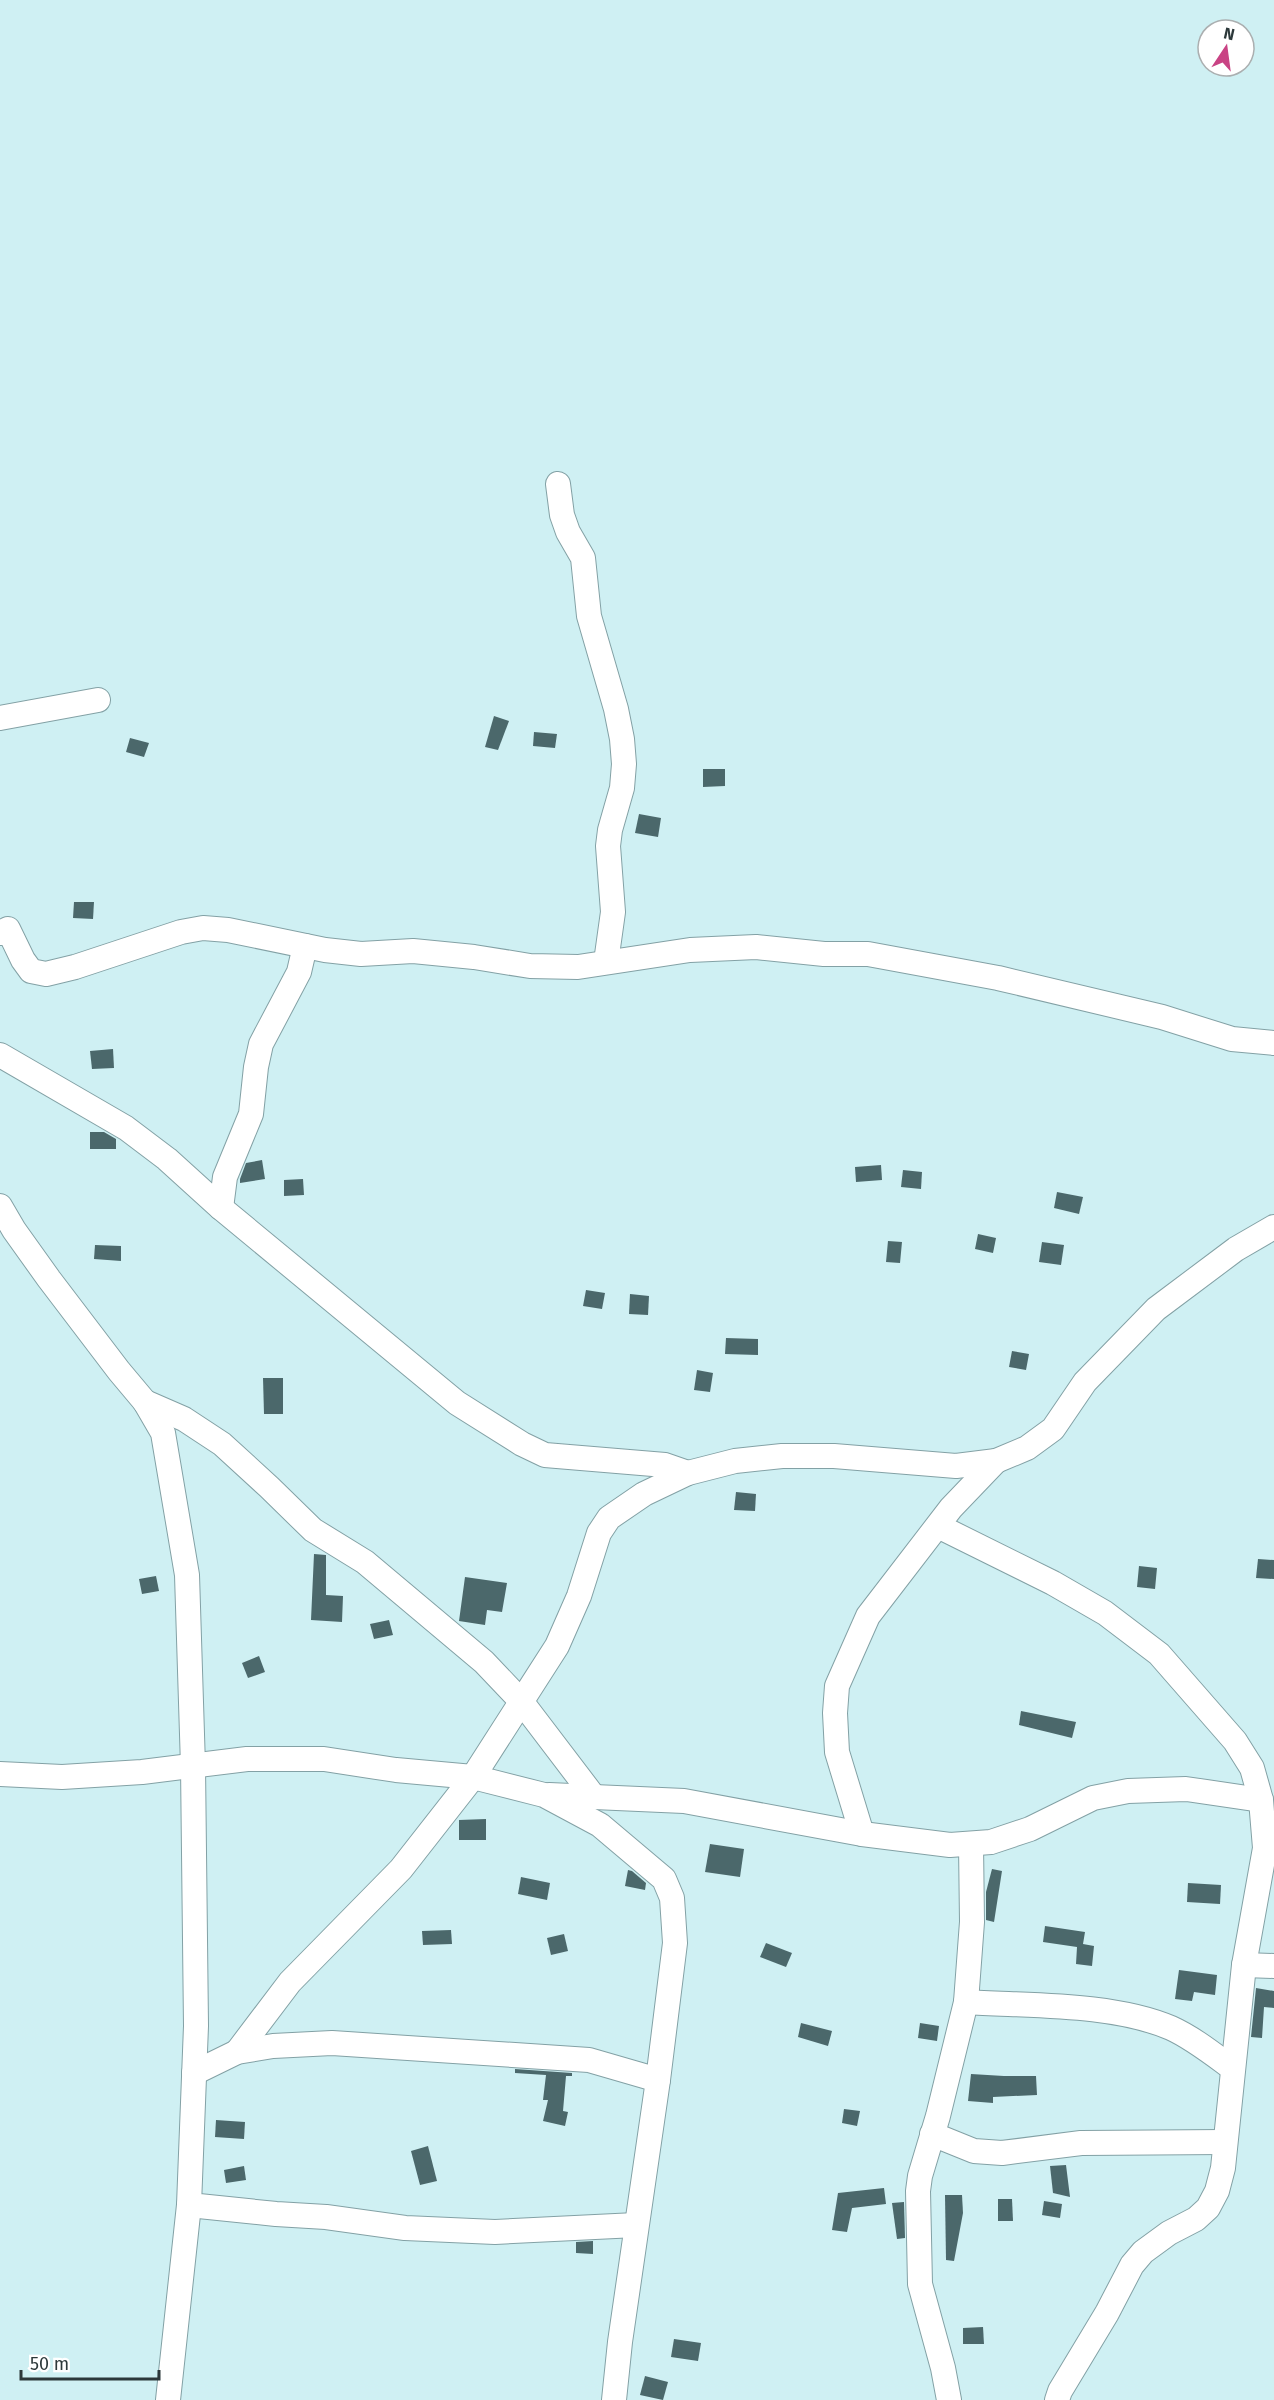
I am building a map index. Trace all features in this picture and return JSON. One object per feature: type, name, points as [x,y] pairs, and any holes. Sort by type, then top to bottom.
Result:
[{"type":"street","points":[[558,484],[562,515],[568,532],[583,558],[590,616],[616,708],[622,739],[624,764],[622,788],[610,830],[608,846],[613,912],[606,962]]},
{"type":"street","points":[[0,718],[98,700]]},
{"type":"street","points":[[0,933],[8,929],[23,960],[32,971],[46,974],[75,967],[181,932],[203,928],[228,930],[305,946],[361,954],[413,951],[474,957],[530,966],[578,967],[690,950],[756,947],[824,954],[868,954],[998,978],[1162,1017],[1232,1039],[1274,1043]]},
{"type":"street","points":[[221,1208],[225,1177],[251,1114],[261,1044],[298,972],[305,946]]},
{"type":"street","points":[[0,1055],[126,1128],[167,1159],[221,1208],[457,1402],[522,1444],[545,1455],[665,1465],[688,1473]]},
{"type":"street","points":[[0,1206],[49,1279],[119,1371],[146,1402],[163,1433],[187,1575],[194,1766],[196,2014],[189,2205],[168,2400]]},
{"type":"street","points":[[237,2052],[290,1982],[401,1869],[473,1777],[557,1646],[579,1596],[603,1523],[644,1494],[688,1473],[735,1461],[782,1456],[834,1456],[956,1466],[996,1461],[1027,1448],[1053,1430],[1085,1382],[1156,1309],[1236,1249],[1274,1227]]},
{"type":"street","points":[[146,1402],[184,1419],[222,1444],[313,1530],[365,1562],[484,1662],[520,1701],[594,1797]]},
{"type":"street","points":[[862,1834],[837,1752],[835,1713],[837,1686],[868,1616],[951,1508],[996,1461]]},
{"type":"street","points":[[938,1526],[1053,1583],[1105,1612],[1159,1654],[1235,1741],[1252,1768],[1261,1800],[1267,1870],[1244,1965],[1226,2142],[1219,2183],[1208,2208],[1196,2219],[1169,2233],[1143,2252],[1132,2265],[1057,2400]]},
{"type":"street","points":[[0,1774],[62,1777],[142,1772],[247,1759],[324,1759],[396,1770],[473,1777],[544,1795],[684,1800],[862,1834],[950,1845],[991,1842],[1030,1829],[1093,1798],[1128,1791],[1186,1789],[1261,1800]]},
{"type":"street","points":[[544,1795],[600,1825],[664,1879],[672,1898],[675,1943],[614,2400]]},
{"type":"street","points":[[949,2400],[943,2368],[920,2284],[918,2191],[966,2002],[972,1922],[971,1844]]},
{"type":"street","points":[[1244,1965],[1274,1966]]},
{"type":"street","points":[[966,2002],[1068,2008],[1138,2017],[1172,2029],[1210,2051],[1232,2068]]},
{"type":"street","points":[[194,2073],[237,2052],[273,2046],[332,2043],[589,2060],[658,2080]]},
{"type":"street","points":[[932,2134],[974,2151],[1002,2153],[1082,2143],[1226,2142]]},
{"type":"street","points":[[189,2205],[326,2217],[405,2228],[495,2232],[636,2225]]},
{"type":"building","points":[[494,716],[509,721],[498,750],[485,747]]},
{"type":"building","points":[[534,732],[557,734],[555,748],[533,746]]},
{"type":"building","points":[[130,738],[149,743],[144,757],[126,752]]},
{"type":"building","points":[[703,769],[725,769],[725,786],[703,787]]},
{"type":"building","points":[[639,814],[661,818],[658,837],[635,833]]},
{"type":"building","points":[[74,902],[94,902],[93,919],[73,918]]},
{"type":"building","points":[[113,1049],[114,1068],[92,1069],[90,1051]]},
{"type":"building","points":[[90,1132],[104,1132],[116,1139],[116,1149],[90,1149]]},
{"type":"building","points":[[262,1160],[265,1179],[240,1183],[246,1163]]},
{"type":"building","points":[[881,1165],[882,1180],[856,1182],[855,1167]]},
{"type":"building","points":[[903,1170],[922,1172],[921,1189],[901,1187]]},
{"type":"building","points":[[303,1179],[304,1195],[284,1196],[284,1180]]},
{"type":"building","points":[[1057,1192],[1083,1197],[1079,1214],[1054,1208]]},
{"type":"building","points":[[978,1234],[996,1238],[993,1253],[975,1249]]},
{"type":"building","points":[[888,1241],[902,1242],[900,1263],[886,1262]]},
{"type":"building","points":[[1042,1242],[1064,1245],[1061,1265],[1039,1262]]},
{"type":"building","points":[[95,1245],[121,1246],[121,1261],[94,1259]]},
{"type":"building","points":[[586,1290],[605,1293],[602,1309],[583,1306]]},
{"type":"building","points":[[630,1294],[649,1296],[648,1315],[629,1314]]},
{"type":"building","points":[[726,1338],[758,1339],[758,1355],[725,1354]]},
{"type":"building","points":[[1012,1351],[1029,1354],[1026,1370],[1009,1367]]},
{"type":"building","points":[[697,1370],[713,1373],[710,1392],[694,1390]]},
{"type":"building","points":[[263,1378],[283,1378],[283,1414],[264,1414]]},
{"type":"building","points":[[736,1492],[756,1494],[755,1511],[734,1510]]},
{"type":"building","points":[[314,1554],[326,1555],[326,1595],[343,1596],[342,1622],[311,1620]]},
{"type":"building","points":[[1258,1559],[1274,1560],[1274,1579],[1256,1578]]},
{"type":"building","points":[[1139,1566],[1157,1568],[1155,1589],[1137,1587]]},
{"type":"building","points":[[156,1576],[159,1591],[142,1594],[139,1579]]},
{"type":"building","points":[[465,1577],[507,1583],[502,1612],[487,1610],[485,1625],[459,1621]]},
{"type":"building","points":[[389,1620],[393,1635],[374,1639],[370,1624]]},
{"type":"building","points":[[259,1656],[265,1672],[248,1678],[242,1663]]},
{"type":"building","points":[[1021,1711],[1076,1722],[1072,1738],[1019,1725]]},
{"type":"building","points":[[486,1819],[486,1840],[459,1840],[459,1820]]},
{"type":"building","points":[[710,1844],[744,1849],[740,1877],[705,1872]]},
{"type":"building","points":[[992,1869],[1002,1871],[994,1922],[986,1920],[986,1892]]},
{"type":"building","points":[[628,1870],[646,1883],[645,1890],[625,1886]]},
{"type":"building","points":[[521,1877],[550,1883],[547,1900],[518,1894]]},
{"type":"building","points":[[1188,1883],[1221,1885],[1220,1904],[1187,1902]]},
{"type":"building","points":[[1045,1926],[1085,1932],[1083,1944],[1094,1946],[1092,1966],[1076,1964],[1077,1947],[1043,1942]]},
{"type":"building","points":[[451,1930],[452,1944],[423,1945],[422,1931]]},
{"type":"building","points":[[564,1934],[568,1951],[551,1955],[547,1938]]},
{"type":"building","points":[[766,1943],[792,1953],[786,1967],[760,1957]]},
{"type":"building","points":[[1179,1970],[1217,1975],[1215,1995],[1194,1992],[1192,2001],[1175,1999]]},
{"type":"building","points":[[1256,1988],[1274,1991],[1274,2008],[1264,2007],[1262,2038],[1251,2037]]},
{"type":"building","points":[[801,2023],[832,2031],[828,2046],[798,2037]]},
{"type":"building","points":[[920,2023],[939,2026],[937,2041],[918,2038]]},
{"type":"building","points":[[515,2069],[572,2073],[572,2076],[566,2076],[563,2111],[568,2112],[565,2126],[543,2121],[548,2100],[543,2100],[546,2075],[515,2073]]},
{"type":"building","points":[[971,2074],[1036,2076],[1037,2095],[993,2097],[993,2103],[968,2101]]},
{"type":"building","points":[[844,2109],[860,2111],[857,2126],[842,2123]]},
{"type":"building","points":[[216,2120],[245,2122],[244,2139],[215,2137]]},
{"type":"building","points":[[428,2146],[437,2181],[420,2185],[411,2151]]},
{"type":"building","points":[[1066,2165],[1070,2197],[1053,2193],[1050,2166]]},
{"type":"building","points":[[244,2166],[246,2180],[226,2183],[224,2170]]},
{"type":"building","points":[[884,2188],[886,2204],[852,2208],[847,2232],[832,2230],[838,2193]]},
{"type":"building","points":[[945,2195],[962,2195],[963,2213],[954,2261],[946,2260]]},
{"type":"building","points":[[998,2199],[1012,2199],[1013,2221],[998,2221]]},
{"type":"building","points":[[1044,2201],[1062,2204],[1060,2218],[1042,2215]]},
{"type":"building","points":[[904,2202],[905,2238],[897,2239],[892,2203]]},
{"type":"building","points":[[593,2241],[593,2254],[576,2253],[576,2242]]},
{"type":"building","points":[[983,2327],[984,2344],[963,2344],[963,2328]]},
{"type":"building","points":[[674,2339],[701,2343],[698,2361],[671,2357]]},
{"type":"building","points":[[645,2376],[668,2382],[663,2400],[640,2395]]}]
